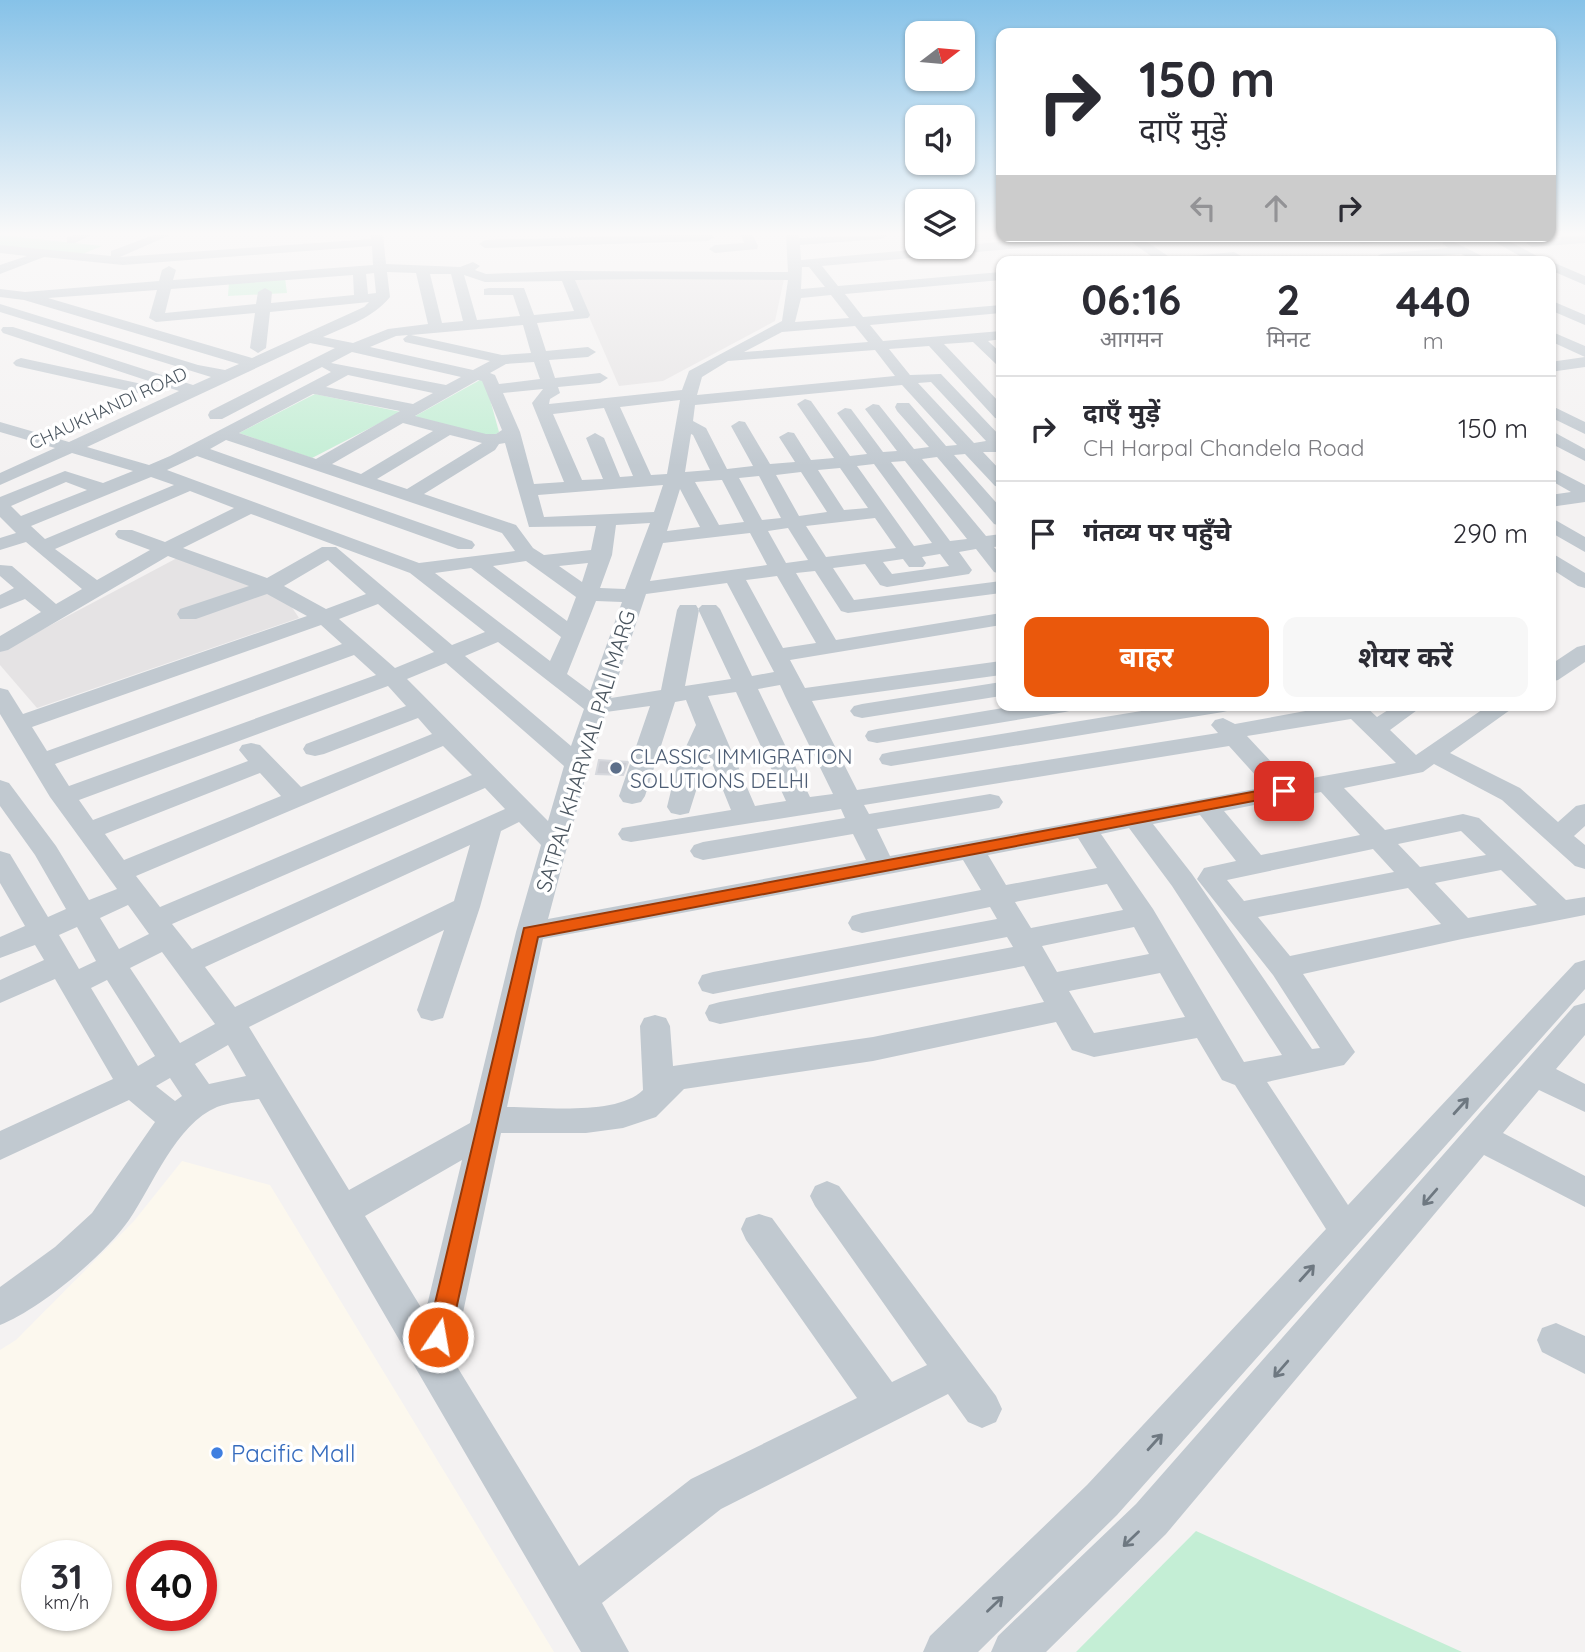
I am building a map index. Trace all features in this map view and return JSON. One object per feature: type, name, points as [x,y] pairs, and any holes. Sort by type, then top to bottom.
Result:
[{"type":"street","points":[[27,312],[55,326],[195,369],[225,375]]},
{"type":"street","points":[[83,312],[105,320],[252,352],[260,312]]},
{"type":"street","points":[[152,312],[150,316],[174,312]]},
{"type":"street","points":[[204,312],[225,318],[234,312]]},
{"type":"street","points":[[225,318],[226,312]]},
{"type":"street","points":[[296,312],[296,317],[308,330],[353,347],[487,381]]},
{"type":"street","points":[[308,330],[323,312]]},
{"type":"street","points":[[308,330],[364,312]]},
{"type":"street","points":[[429,312],[433,335]]},
{"type":"street","points":[[468,312],[471,325]]},
{"type":"street","points":[[491,312],[494,323]]},
{"type":"street","points":[[530,312],[538,351],[552,393],[543,396],[540,403],[575,485]]},
{"type":"street","points":[[318,466],[449,391],[487,381],[538,351],[583,315],[582,312]]},
{"type":"street","points":[[791,312],[792,340]]},
{"type":"street","points":[[853,312],[906,380],[996,477]]},
{"type":"street","points":[[696,391],[747,346],[792,340],[860,322],[875,312]]},
{"type":"street","points":[[934,312],[968,312]]},
{"type":"street","points":[[1567,312],[1585,321]]},
{"type":"street","points":[[9,333],[55,326],[88,314]]},
{"type":"street","points":[[308,330],[357,316]]},
{"type":"street","points":[[14,361],[44,341],[105,320]]},
{"type":"street","points":[[433,335],[471,325],[494,323],[538,351],[590,352]]},
{"type":"street","name":"CHAUKHANDI ROAD","points":[[0,480],[225,375],[252,352],[276,353],[308,330]]},
{"type":"street","points":[[9,333],[61,346],[185,393]]},
{"type":"street","points":[[216,415],[353,347],[385,334],[433,335],[538,351],[590,352]]},
{"type":"street","points":[[433,335],[495,356],[538,351],[590,352]]},
{"type":"street","points":[[696,391],[792,340],[879,344],[996,335]]},
{"type":"street","points":[[975,336],[996,397]]},
{"type":"street","points":[[948,338],[987,367],[996,384]]},
{"type":"street","points":[[1556,338],[1585,352]]},
{"type":"street","points":[[931,340],[987,367]]},
{"type":"street","points":[[906,342],[940,383],[996,441]]},
{"type":"street","points":[[696,391],[879,344]]},
{"type":"street","points":[[14,361],[61,346]]},
{"type":"street","points":[[487,381],[504,354]]},
{"type":"street","points":[[14,361],[185,393]]},
{"type":"street","points":[[1556,366],[1585,362]]},
{"type":"street","points":[[318,365],[449,391]]},
{"type":"street","points":[[733,384],[906,380],[940,383],[987,367]]},
{"type":"street","points":[[54,613],[2,571],[18,525],[105,490],[142,468],[191,453],[346,370]]},
{"type":"street","points":[[1556,380],[1585,377]]},
{"type":"street","points":[[542,410],[696,391],[906,380]]},
{"type":"street","points":[[621,386],[696,391],[805,404],[906,380]]},
{"type":"street","points":[[26,381],[155,407]]},
{"type":"street","points":[[487,381],[511,432],[537,523],[526,550]]},
{"type":"street","points":[[314,388],[409,414],[447,430],[493,440]]},
{"type":"street","points":[[696,391],[700,432],[829,647]]},
{"type":"street","name":"SATPAL KHARWAL PALI MARG","points":[[433,1362],[530,932],[577,764],[657,527],[679,477],[696,391]]},
{"type":"street","points":[[610,403],[645,480]]},
{"type":"street","points":[[805,404],[924,576]]},
{"type":"street","points":[[903,407],[996,514]]},
{"type":"street","points":[[873,409],[910,455],[991,541]]},
{"type":"street","points":[[845,413],[962,570],[887,581],[869,556]]},
{"type":"street","points":[[1556,413],[1585,429]]},
{"type":"street","points":[[739,426],[794,523],[848,607],[996,588]]},
{"type":"street","points":[[0,427],[142,468],[417,569],[596,707],[787,676],[850,689],[996,669]]},
{"type":"street","points":[[186,430],[191,453]]},
{"type":"street","points":[[363,480],[447,430]]},
{"type":"street","points":[[410,495],[489,446],[493,440],[511,432]]},
{"type":"street","points":[[227,435],[410,495],[526,550],[589,595],[634,592],[821,562],[991,541]]},
{"type":"street","points":[[788,437],[839,517]]},
{"type":"street","points":[[595,438],[613,482]]},
{"type":"street","points":[[1556,439],[1585,456]]},
{"type":"street","points":[[134,444],[142,468]]},
{"type":"street","points":[[527,490],[725,475],[996,445]]},
{"type":"street","points":[[191,453],[470,554],[572,635]]},
{"type":"street","points":[[0,466],[19,472]]},
{"type":"street","points":[[0,544],[65,476],[105,490]]},
{"type":"street","points":[[1556,476],[1585,495]]},
{"type":"street","points":[[679,477],[713,532]]},
{"type":"street","points":[[18,525],[190,485]]},
{"type":"street","points":[[1556,500],[1585,495]]},
{"type":"street","points":[[0,645],[94,588],[251,507]]},
{"type":"street","points":[[537,523],[607,520],[713,532],[881,512]]},
{"type":"street","points":[[555,676],[589,595],[602,555],[607,520]]},
{"type":"street","points":[[18,525],[94,588]]},
{"type":"street","points":[[1556,527],[1585,548]]},
{"type":"street","points":[[125,534],[269,586],[324,617],[392,677],[555,843]]},
{"type":"street","points":[[447,565],[470,554],[583,544]]},
{"type":"street","points":[[1556,555],[1585,548]]},
{"type":"street","points":[[417,569],[526,550],[602,555]]},
{"type":"street","points":[[188,614],[269,586],[329,551],[577,764]]},
{"type":"street","points":[[1556,561],[1585,582]]},
{"type":"street","points":[[733,575],[787,676],[858,824],[882,866]]},
{"type":"street","points":[[0,603],[26,590]]},
{"type":"street","points":[[19,723],[380,596]]},
{"type":"street","points":[[632,796],[677,694],[698,609],[745,684],[802,807]]},
{"type":"street","points":[[787,676],[829,647],[996,621]]},
{"type":"street","points":[[63,797],[392,677],[500,634]]},
{"type":"street","points":[[41,761],[357,646]]},
{"type":"street","points":[[1556,668],[1585,652]]},
{"type":"street","points":[[1556,670],[1585,679]]},
{"type":"street","points":[[850,689],[908,789]]},
{"type":"street","points":[[862,710],[996,690]]},
{"type":"street","points":[[677,694],[708,726],[746,815]]},
{"type":"street","points":[[0,695],[63,797],[232,1025],[606,1652]]},
{"type":"street","points":[[315,750],[421,709]]},
{"type":"street","points":[[877,736],[1029,711]]},
{"type":"street","points":[[891,758],[1181,711]]},
{"type":"street","points":[[1215,711],[1232,735],[1284,791]]},
{"type":"street","points":[[631,834],[1232,735],[1340,711]]},
{"type":"street","points":[[1356,711],[1375,729],[1423,760],[1511,794],[1585,860]]},
{"type":"street","points":[[1375,729],[1403,711]]},
{"type":"street","points":[[530,932],[1326,783],[1423,760],[1497,711]]},
{"type":"street","points":[[284,716],[342,779]]},
{"type":"street","points":[[680,807],[690,766],[708,726]]},
{"type":"street","points":[[235,734],[298,798]]},
{"type":"street","points":[[0,948],[83,914],[128,882],[298,798],[447,736]]},
{"type":"street","points":[[89,831],[264,763]]},
{"type":"street","points":[[0,992],[113,965],[162,928],[489,778]]},
{"type":"street","points":[[1326,783],[1462,929]]},
{"type":"street","points":[[0,788],[47,852],[173,1062],[189,1110]]},
{"type":"street","points":[[703,851],[990,802]]},
{"type":"street","points":[[1206,806],[1254,865]]},
{"type":"street","points":[[188,963],[522,811]]},
{"type":"street","points":[[1559,836],[1585,812]]},
{"type":"street","points":[[1136,819],[1182,880],[1304,1063]]},
{"type":"street","points":[[1084,828],[1143,916],[1233,1071],[1245,1075],[1333,1057],[1339,1052],[1283,968],[1211,880],[1211,875],[1463,822],[1470,824],[1506,860],[1572,909]]},
{"type":"street","points":[[432,1010],[489,826]]},
{"type":"street","points":[[971,850],[1025,939],[1080,1040],[1088,1045],[1205,1025]]},
{"type":"street","points":[[0,860],[10,897],[43,929],[132,1084],[189,1110]]},
{"type":"street","points":[[1236,912],[1506,860]]},
{"type":"street","points":[[862,923],[1116,873]]},
{"type":"street","points":[[0,1146],[132,1084],[232,1025],[466,907]]},
{"type":"street","points":[[1283,968],[1462,929],[1572,909]]},
{"type":"street","points":[[720,1013],[1025,939],[1143,916]]},
{"type":"street","points":[[713,983],[1025,939]]},
{"type":"street","points":[[343,1211],[486,1126],[616,1117],[645,1108],[668,1082],[679,1077],[873,1049],[1168,961]]},
{"type":"street","points":[[946,1652],[1102,1500],[1585,970]]},
{"type":"street","points":[[1014,1652],[1151,1519],[1585,1014]]},
{"type":"street","points":[[655,1026],[659,1093]]},
{"type":"street","points":[[1535,1073],[1585,1099]]},
{"type":"street","points":[[1245,1075],[1346,1231]]},
{"type":"street","points":[[0,1308],[70,1258],[96,1234],[189,1110],[267,1085]]},
{"type":"street","points":[[1480,1137],[1585,1193]]},
{"type":"street","points":[[827,1196],[982,1409]]},
{"type":"street","points":[[760,1229],[886,1406]]},
{"type":"street","points":[[573,1598],[706,1494],[954,1371]]},
{"type":"shaded area","points":[[587,312],[777,312],[775,321],[663,381],[619,386]]},
{"type":"shaded area","points":[[177,558],[285,597],[299,618],[37,708],[0,665],[0,652]]},
{"type":"shaded area","name":"Pacific Mall","points":[[182,1161],[270,1185],[554,1652],[0,1652],[0,1350],[16,1340],[134,1221]]},
{"type":"green space","points":[[480,380],[485,381],[499,432],[488,440],[410,419]]},
{"type":"green space","points":[[315,394],[401,412],[312,458],[239,433]]},
{"type":"green space","points":[[1196,1531],[1462,1652],[1076,1652]]},
{"type":"building","name":"CLASSIC IMMIGRATION SOLUTIONS DELHI","points":[[599,760],[628,762],[623,775],[596,774]]},
{"type":"place","name":"CLASSIC IMMIGRATION SOLUTIONS DELHI","points":[[616,768]]},
{"type":"place","name":"Pacific Mall","points":[[217,1453]]},
{"type":"route","points":[[438,1337],[530,932],[1284,791]]}]
